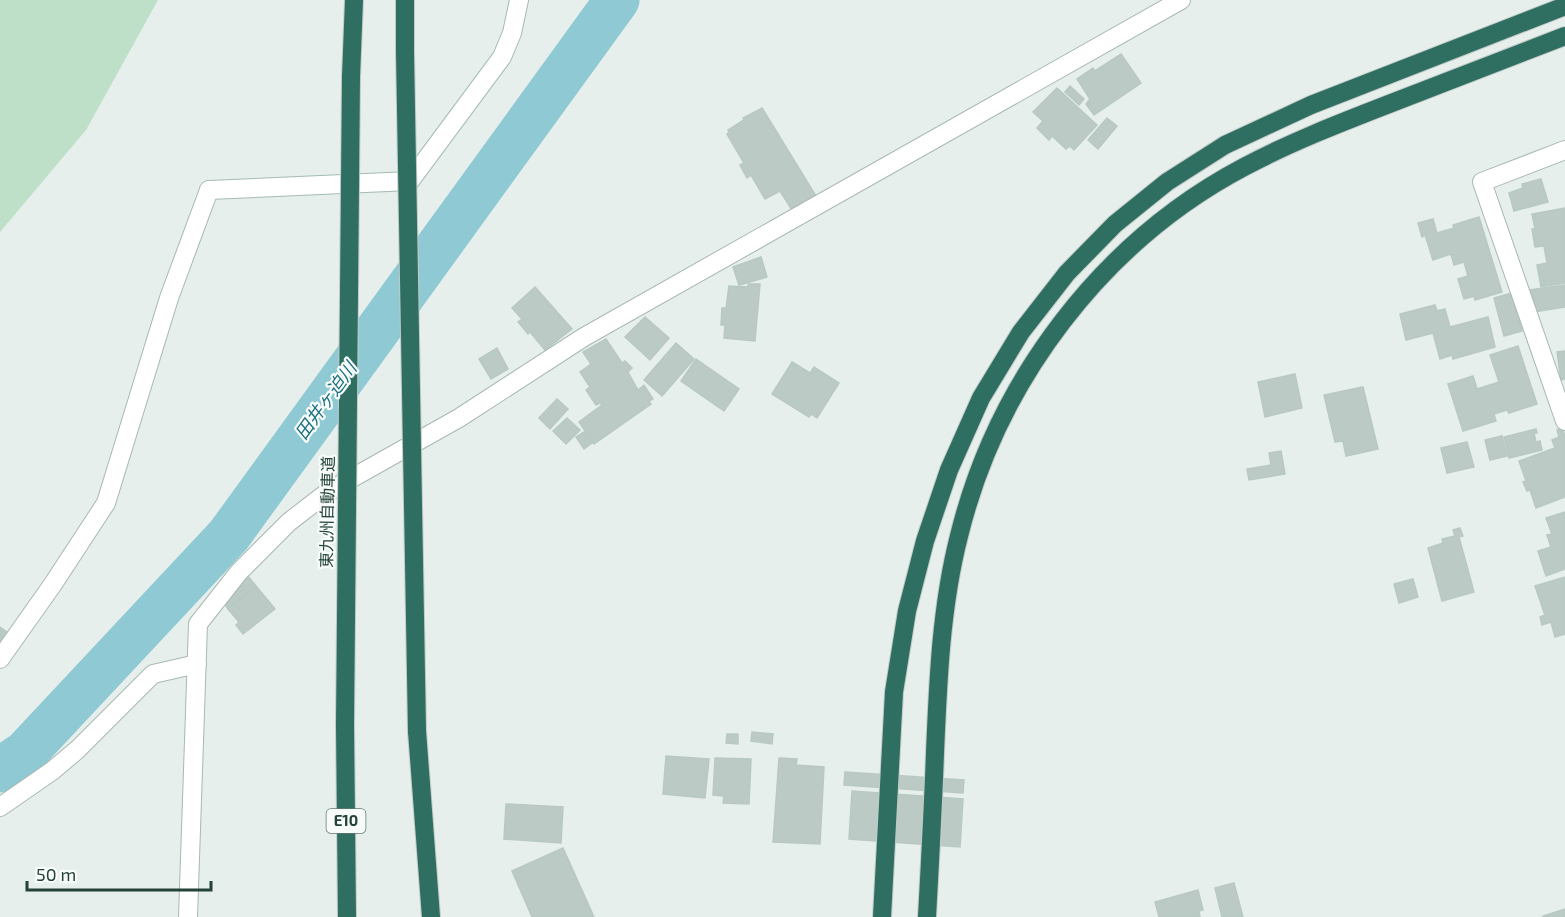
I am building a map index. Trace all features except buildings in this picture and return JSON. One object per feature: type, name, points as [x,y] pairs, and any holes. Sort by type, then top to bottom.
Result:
[{"type":"highway","name":"東九州自動車道","points":[[347,917],[345,725],[351,77],[354,0]]},
{"type":"highway","points":[[405,0],[417,731],[431,917]]},
{"type":"highway","points":[[882,917],[894,692],[907,611],[925,541],[949,470],[981,398],[1021,332],[1067,273],[1115,224],[1167,182],[1225,145],[1311,105],[1565,6]]},
{"type":"highway","points":[[927,917],[938,693],[945,612],[958,536],[984,459],[1008,406],[1042,348],[1084,294],[1134,244],[1183,204],[1243,167],[1323,129],[1565,36]]},
{"type":"street","points":[[0,659],[106,503],[169,298],[209,190],[410,181],[502,57],[512,33],[519,0]]},
{"type":"street","points":[[188,917],[198,624],[239,572],[289,522],[329,491],[459,418],[584,337],[1182,0]]},
{"type":"street","points":[[1565,150],[1482,182],[1565,421]]},
{"type":"street","points":[[0,807],[52,771],[77,750],[153,674],[197,664]]},
{"type":"green space","points":[[0,0],[158,0],[86,130],[0,232]]},
{"type":"waterway","name":"田井ヶ迫川","points":[[0,770],[25,753],[229,535],[617,0]]}]
